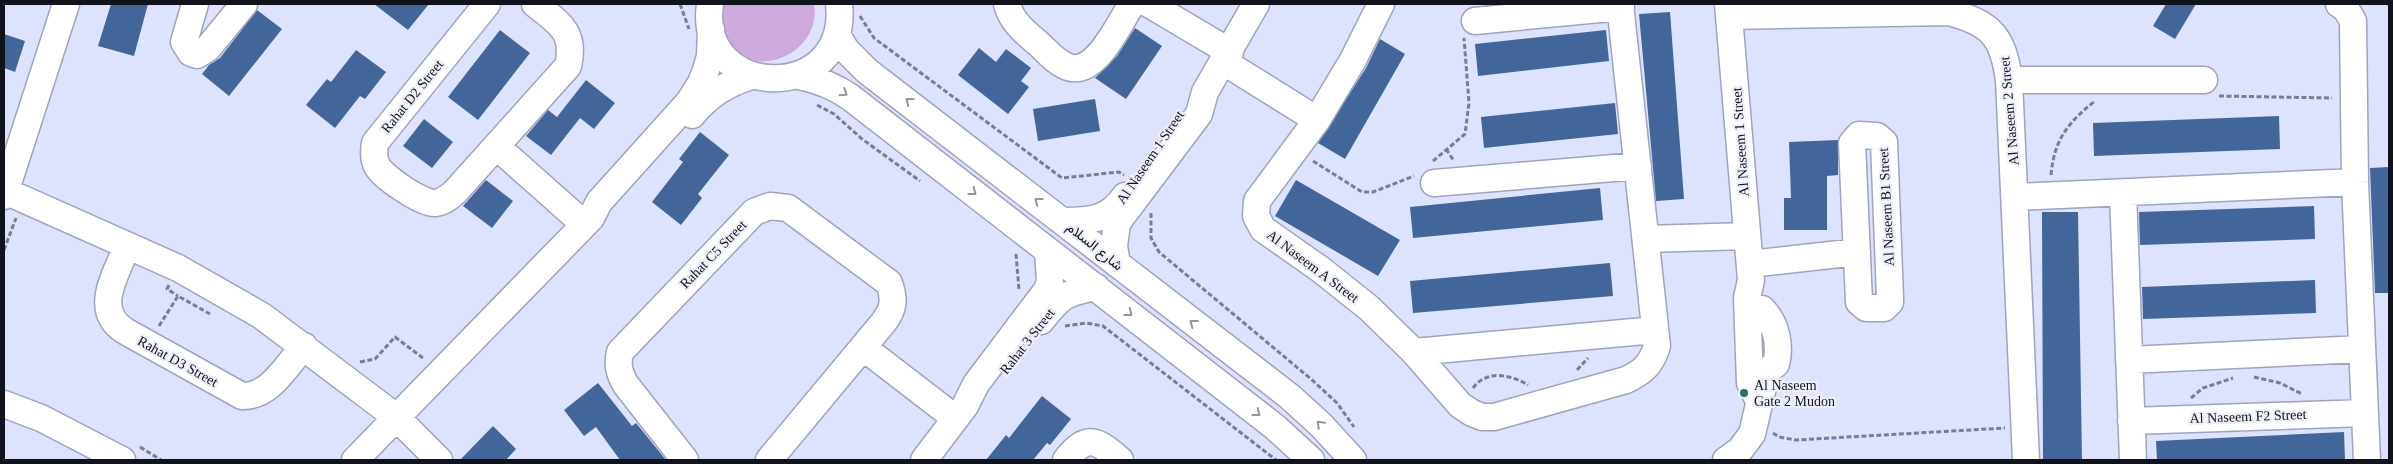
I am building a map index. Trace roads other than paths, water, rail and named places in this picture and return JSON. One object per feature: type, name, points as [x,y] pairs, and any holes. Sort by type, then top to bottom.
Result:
[{"type":"street","points":[[66,4],[9,162],[5,193],[178,268],[262,316],[304,346],[396,418],[439,460]]},
{"type":"street","points":[[195,4],[184,42],[191,53],[198,55],[208,48],[244,4]]},
{"type":"street","name":"Rahat D2 Street","points":[[487,4],[375,143],[373,155],[378,167],[387,176],[423,202],[435,203],[446,200],[451,196],[568,66],[572,51],[568,35],[558,23],[535,4]]},
{"type":"street","points":[[1007,4],[1018,26],[1058,61],[1068,67],[1079,68],[1090,65],[1098,56],[1132,4]]},
{"type":"street","points":[[1149,4],[1317,120]]},
{"type":"street","name":"Al Naseem 1 Street","points":[[1117,264],[1114,246],[1117,223],[1154,163],[1178,129],[1199,114],[1205,92],[1256,4]]},
{"type":"street","name":"Al Naseem A Street","points":[[1381,4],[1353,60],[1317,120],[1257,201],[1256,216],[1263,229],[1320,269],[1369,308],[1414,352],[1460,404],[1472,413],[1482,417],[1506,415],[1626,380],[1640,373],[1652,362],[1656,346],[1655,330]]},
{"type":"street","points":[[2338,4],[2346,10],[2353,21],[2355,182],[2367,460]]},
{"type":"street","points":[[1414,352],[1655,330],[1620,5],[1475,21]]},
{"type":"street","points":[[704,22],[725,58],[737,68],[751,76],[767,80],[783,80],[799,76],[815,66],[828,52],[837,36],[840,20],[849,8]]},
{"type":"street","name":"Al Naseem 2 Street","points":[[1729,10],[1931,8],[1973,18],[1993,33],[2006,54],[2009,80],[2026,460]]},
{"type":"street","name":"Al Naseem 1 Street","points":[[1729,10],[1747,236],[1751,272],[1760,291],[1750,383],[1758,407]]},
{"type":"street","points":[[644,161],[689,102],[701,83],[710,56],[704,22]]},
{"type":"street","name":"شارع السلام","points":[[837,36],[846,50],[867,71],[1063,220],[1117,264],[1289,396],[1321,425],[1352,460]]},
{"type":"street","points":[[355,460],[588,221],[599,202],[711,95],[723,87],[751,76]]},
{"type":"street","points":[[799,76],[826,83],[850,97],[1275,427],[1311,460]]},
{"type":"street","points":[[2009,80],[2206,88]]},
{"type":"street","name":"Al Naseem B1 Street","points":[[1859,136],[1877,136],[1882,138],[1884,147],[1890,297],[1890,302],[1884,308],[1866,308],[1859,302],[1857,252],[1852,143],[1859,136]]},
{"type":"street","points":[[496,146],[588,221]]},
{"type":"street","name":"Al Naseem 1 Street","points":[[1063,220],[1092,220],[1114,210],[1154,163]]},
{"type":"street","points":[[1428,173],[1638,166]]},
{"type":"street","points":[[2015,198],[2355,182]]},
{"type":"street","points":[[2123,193],[2133,460]]},
{"type":"street","name":"Rahat C5 Street","points":[[685,460],[626,385],[620,375],[618,364],[620,352],[754,212],[770,206],[788,208],[889,283],[894,297],[892,311],[864,348],[769,460]]},
{"type":"street","points":[[1646,239],[1747,236]]},
{"type":"street","name":"Rahat D3 Street","points":[[127,246],[107,298],[110,318],[116,326],[242,396],[253,396],[264,392],[304,346]]},
{"type":"street","name":"Rahat 3 Street","points":[[1028,328],[1050,281],[1048,251]]},
{"type":"street","points":[[1751,272],[1857,252]]},
{"type":"street","name":"Rahat 3 Street","points":[[924,460],[960,412],[971,391],[999,365],[1028,328],[1060,298],[1096,287]]},
{"type":"street","name":"Al Naseem 1 Street","points":[[1726,460],[1740,450],[1752,434],[1763,389],[1764,373],[1757,324]]},
{"type":"street","points":[[864,348],[960,412]]},
{"type":"street","points":[[2129,360],[2362,349]]},
{"type":"street","points":[[4,404],[41,418],[122,460]]},
{"type":"street","name":"Al Naseem F2 Street","points":[[2131,421],[2169,418],[2365,413]]},
{"type":"street","points":[[1066,460],[1079,445],[1089,442],[1098,443],[1120,460]]},
{"type":"place","name":"Al Naseem Gate 2 Mudon","points":[[1744,393]]}]
